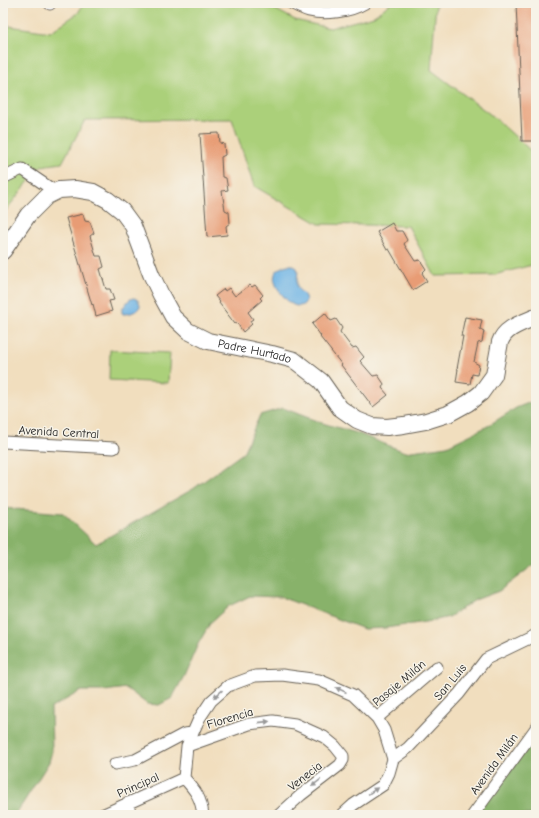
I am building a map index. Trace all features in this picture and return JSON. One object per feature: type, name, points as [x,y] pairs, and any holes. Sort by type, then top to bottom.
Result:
[{"type":"street","points":[[291,3],[307,10],[318,12],[343,11],[365,3]]},
{"type":"street","points":[[3,178],[22,169],[56,192]]},
{"type":"street","name":"Padre Hurtado","points":[[3,251],[28,215],[47,196],[59,190],[75,189],[93,192],[108,200],[122,212],[132,226],[151,274],[173,317],[188,331],[208,341],[294,360],[321,382],[340,408],[356,420],[372,426],[387,427],[426,421],[448,414],[468,403],[481,393],[494,375],[500,342],[505,333],[512,328],[536,317]]},
{"type":"street","name":"Avenida Central","points":[[3,442],[114,448]]},
{"type":"street","name":"San Luis","points":[[393,759],[408,748],[449,705],[486,659],[536,635]]},
{"type":"street","name":"Pasaje Milán","points":[[377,718],[438,667]]},
{"type":"street","points":[[203,815],[202,804],[195,790],[184,778],[187,746],[199,719],[211,701],[228,686],[255,676],[282,675],[320,680],[353,695],[377,718],[384,730],[393,759],[389,773],[383,785],[352,805],[342,815]]},
{"type":"street","name":"Florencia","points":[[187,746],[249,724],[273,721],[295,724],[324,738],[335,746],[343,756]]},
{"type":"street","name":"Avenida Milán","points":[[473,815],[536,728]]},
{"type":"street","points":[[115,764],[135,760],[184,734],[193,733]]},
{"type":"street","name":"Venecia","points":[[279,815],[300,795],[340,765],[343,760],[343,756]]},
{"type":"street","name":"Principal","points":[[102,815],[184,778]]},
{"type":"street","points":[[127,804],[131,815]]},
{"type":"green space","points":[[84,3],[266,3],[295,20],[330,28],[374,16],[391,3],[436,3],[431,70],[495,118],[531,151],[536,149],[536,264],[494,275],[435,276],[408,226],[319,224],[254,186],[232,119],[85,120],[62,163],[41,166],[3,214],[3,22],[9,26],[50,32],[78,13]]},
{"type":"green space","points":[[110,350],[170,353],[168,383],[109,380]]},
{"type":"green space","points":[[536,400],[536,563],[499,591],[475,600],[449,617],[386,628],[364,629],[281,597],[250,596],[229,606],[211,622],[198,644],[184,676],[172,698],[159,705],[147,704],[126,688],[105,691],[81,691],[51,708],[52,751],[49,762],[15,815],[3,815],[3,508],[63,513],[96,544],[193,489],[243,453],[260,415],[283,408],[322,423],[357,433],[405,452],[447,446],[486,427],[516,408]]},
{"type":"green space","points":[[536,738],[536,815],[475,815],[483,802]]},
{"type":"water","points":[[287,265],[293,265],[297,268],[297,286],[306,300],[301,306],[288,302],[275,283],[274,276],[278,270]]},
{"type":"water","points":[[133,298],[138,300],[140,306],[133,312],[123,314],[122,309],[129,300]]},
{"type":"building","points":[[516,3],[536,3],[536,141],[522,141]]},
{"type":"building","points":[[219,133],[220,143],[224,144],[225,155],[221,157],[222,177],[226,178],[228,190],[222,191],[225,210],[229,212],[230,223],[226,226],[227,235],[207,237],[200,134]]},
{"type":"building","points":[[83,214],[85,221],[90,222],[94,233],[90,236],[96,256],[101,256],[104,267],[100,269],[106,289],[110,289],[114,300],[109,301],[112,311],[96,316],[66,218]]},
{"type":"building","points":[[392,223],[396,231],[402,231],[407,240],[404,244],[415,261],[420,260],[426,269],[422,273],[427,281],[413,290],[389,249],[387,250],[377,232]]},
{"type":"building","points":[[250,285],[252,287],[255,285],[263,295],[260,298],[262,300],[248,312],[253,319],[250,321],[252,324],[243,332],[237,323],[235,324],[215,296],[224,289],[225,291],[229,288],[235,296]]},
{"type":"building","points":[[325,313],[331,321],[336,319],[342,328],[340,332],[352,348],[356,347],[364,357],[360,361],[373,376],[378,375],[384,384],[382,388],[388,395],[373,407],[320,337],[321,336],[312,324]]},
{"type":"building","points":[[465,317],[482,320],[480,329],[484,331],[482,342],[478,343],[474,362],[479,365],[477,375],[472,374],[470,384],[456,382],[463,336],[461,336]]}]
